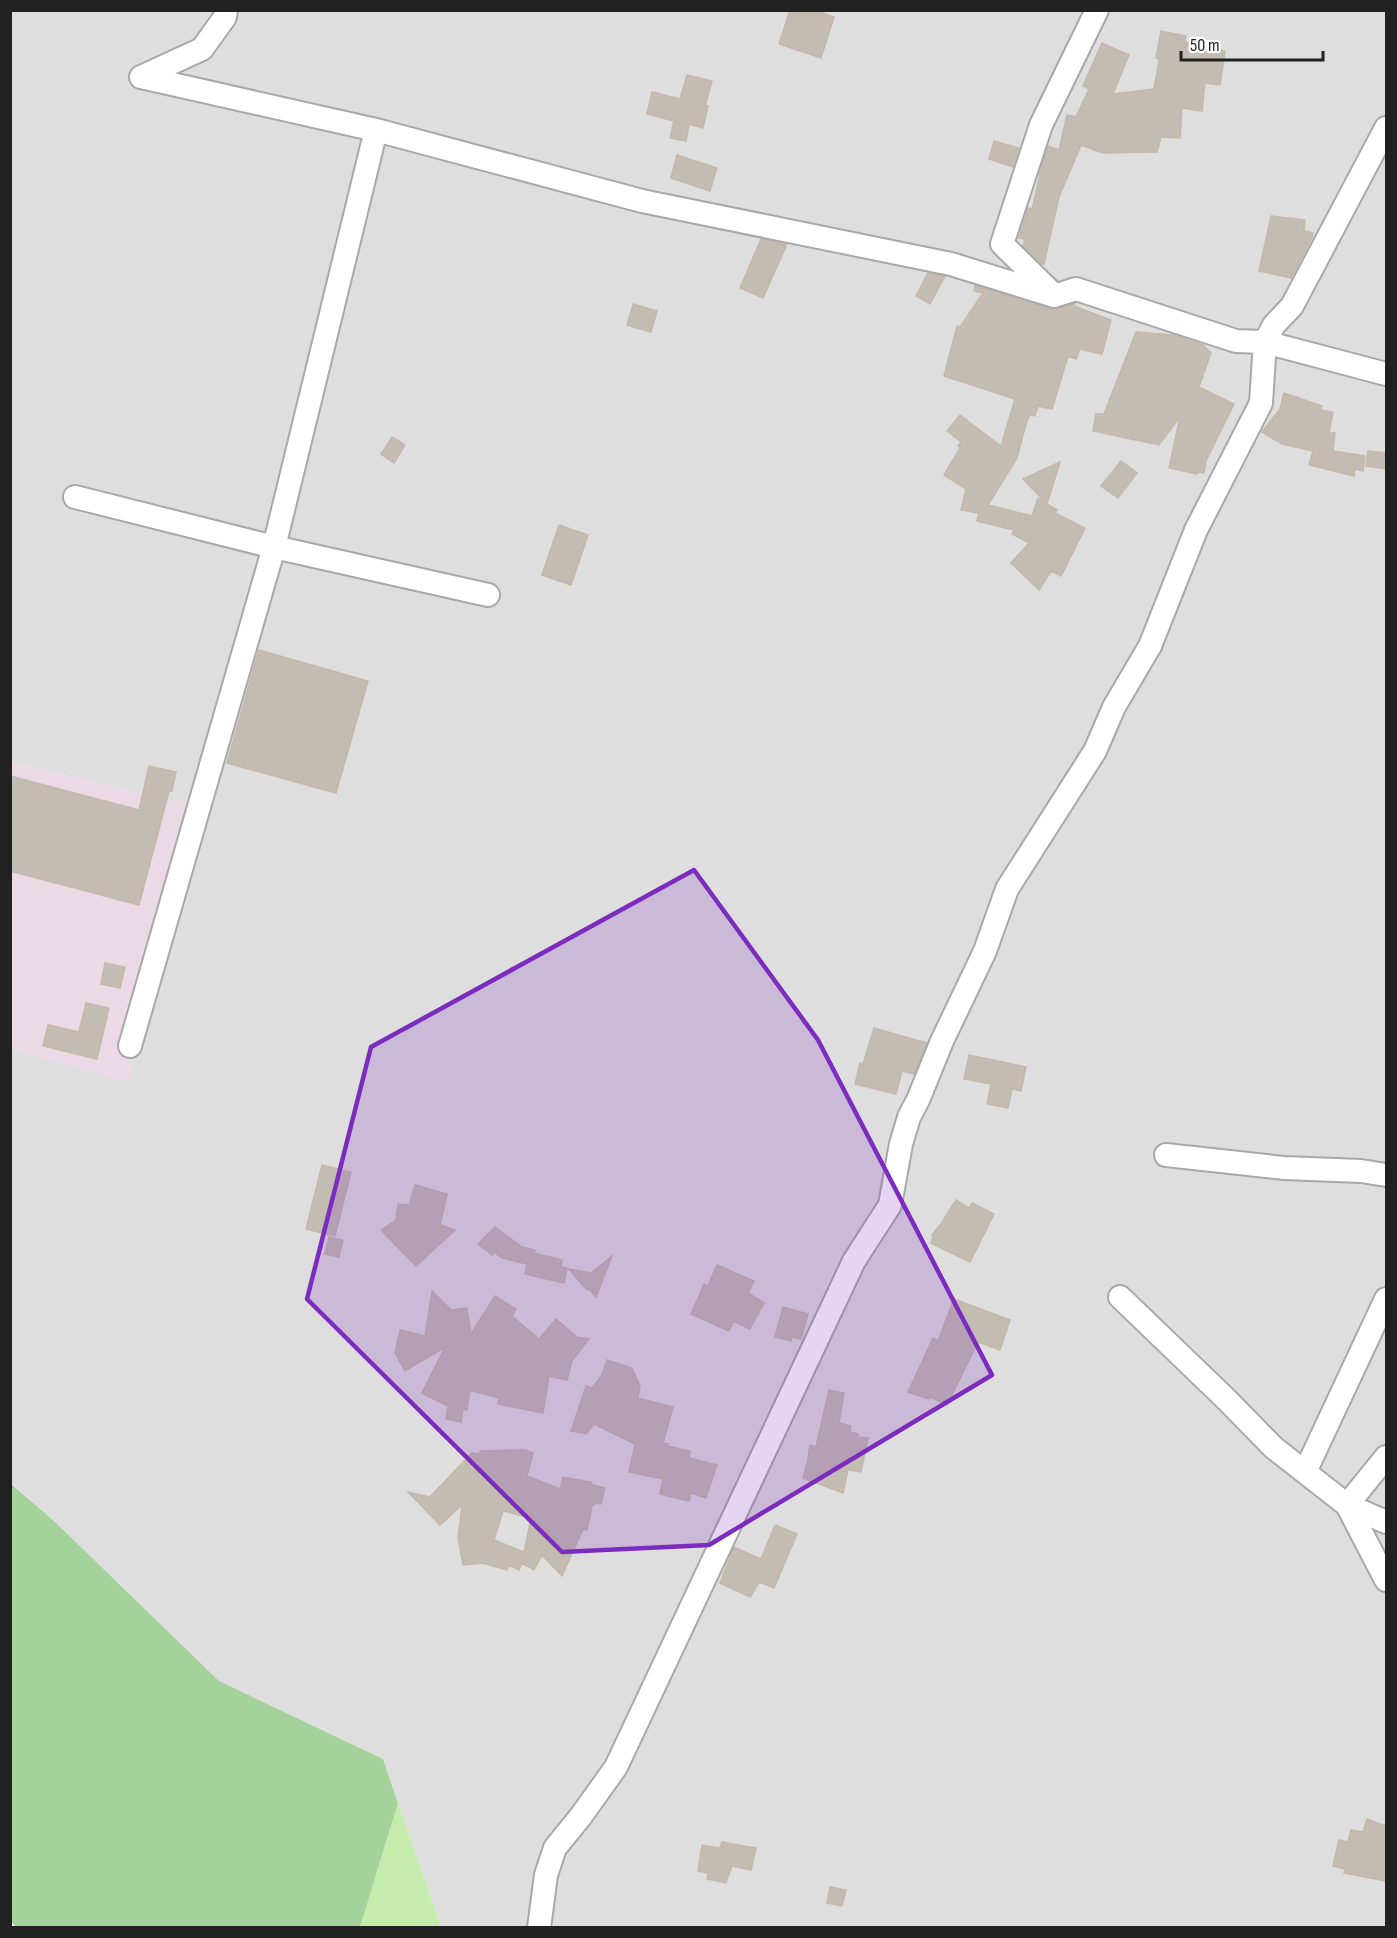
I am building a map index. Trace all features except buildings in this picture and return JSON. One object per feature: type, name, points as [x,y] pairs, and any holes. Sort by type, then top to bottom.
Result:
[{"type":"street","points":[[226,10],[225,17],[202,49],[141,77],[376,130],[642,201],[951,264],[1054,296],[1076,289],[1236,341],[1265,342],[1386,375]]},
{"type":"street","points":[[1054,296],[1002,244],[1041,125],[1097,10]]},
{"type":"street","points":[[539,1928],[546,1875],[555,1848],[616,1767],[854,1261],[890,1205],[901,1144],[909,1117],[942,1041],[986,951],[1007,890],[1095,751],[1114,707],[1149,646],[1196,530],[1261,403],[1265,342],[1274,325],[1292,306],[1386,128]]},
{"type":"street","points":[[130,1046],[274,547],[376,130]]},
{"type":"street","points":[[75,497],[274,547],[488,595]]},
{"type":"street","points":[[1166,1155],[1284,1168],[1386,1174]]},
{"type":"street","points":[[1120,1297],[1274,1448],[1347,1505],[1386,1522]]},
{"type":"street","points":[[1305,1472],[1386,1299]]},
{"type":"street","points":[[1347,1505],[1386,1457]]},
{"type":"street","points":[[1347,1505],[1386,1580]]},
{"type":"highlighted area","points":[[694,870],[818,1040],[992,1375],[709,1545],[562,1552],[307,1299],[371,1047]]},
{"type":"shaded area","points":[[11,11],[1386,11],[1386,1927],[441,1927],[383,1759],[219,1681],[55,1522],[11,1483],[11,1050],[128,1080],[201,808],[11,762]]},
{"type":"shaded area","points":[[10,762],[201,808],[128,1081],[11,1050]]},
{"type":"green space","points":[[10,1483],[55,1522],[219,1681],[383,1759],[398,1803],[360,1927],[16,1927],[10,1920]]},
{"type":"green space","points":[[398,1803],[441,1927],[360,1927]]}]
